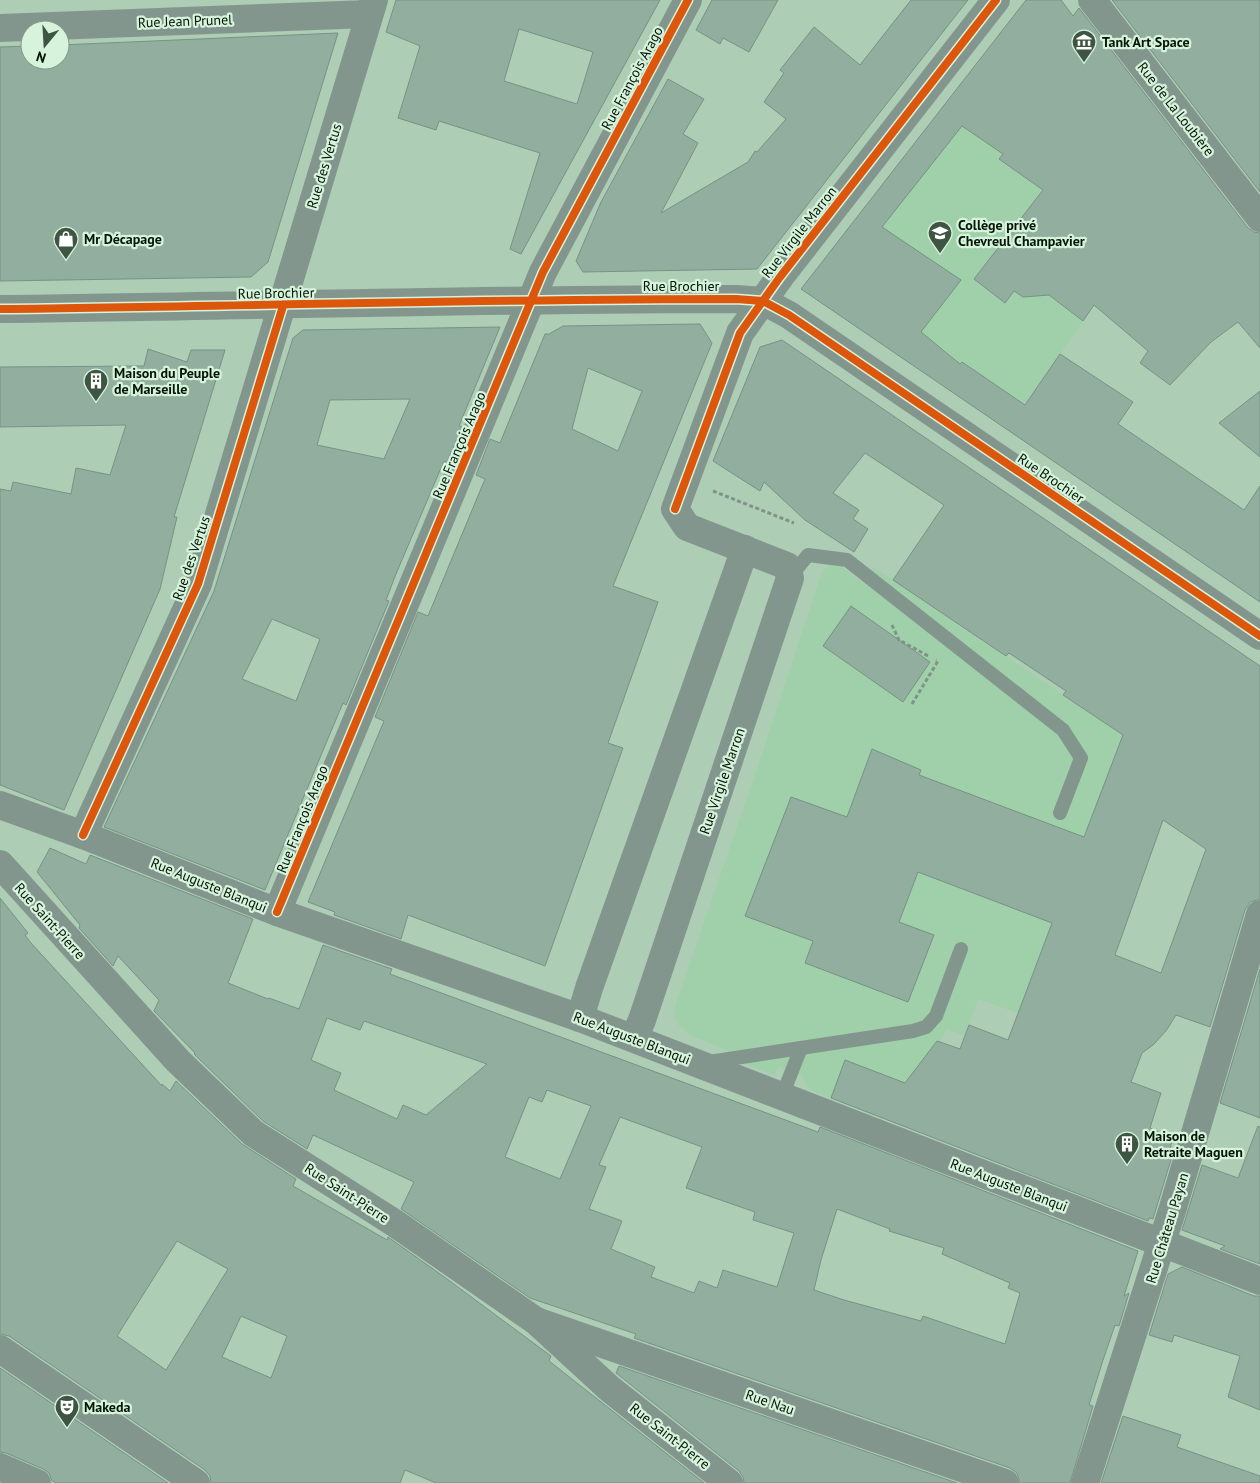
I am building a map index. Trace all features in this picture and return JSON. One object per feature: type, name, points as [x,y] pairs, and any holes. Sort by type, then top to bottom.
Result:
[{"type":"street","name":"Rue François Arago","points":[[277,912],[543,272],[688,0]]},
{"type":"street","name":"Rue Virgile Marron","points":[[634,1038],[642,1020],[790,578],[787,566],[687,527],[675,509],[740,333],[780,277],[996,0]]},
{"type":"street","name":"Rue de La Loubière","points":[[1092,0],[1260,218]]},
{"type":"street","name":"Rue Jean Prunel","points":[[0,28],[372,7]]},
{"type":"street","name":"Rue des Vertus","points":[[83,835],[198,584],[372,7]]},
{"type":"street","name":"Rue Brochier","points":[[0,309],[283,306],[533,299],[736,299],[763,301],[789,315],[1260,636]]},
{"type":"street","points":[[580,1018],[745,549]]},
{"type":"street","name":"Rue Auguste Blanqui","points":[[0,805],[83,835],[277,912],[634,1038],[1260,1281]]},
{"type":"street","name":"Rue Saint-Pierre","points":[[0,864],[178,1061],[253,1133],[396,1224],[536,1321],[610,1389],[729,1483]]},
{"type":"street","name":"Rue Château Payan","points":[[1085,1483],[1162,1244],[1260,914]]},
{"type":"street","name":"Rue Nau","points":[[536,1321],[1005,1483]]},
{"type":"street","points":[[0,1349],[196,1483]]},
{"type":"street","points":[[0,1467],[37,1483]]},
{"type":"lane","points":[[790,578],[808,555],[847,560],[1063,730],[1081,758],[1060,813]]},
{"type":"lane","points":[[699,1064],[912,1031],[926,1027],[936,1016],[961,949]]},
{"type":"lane","points":[[782,1096],[801,1048]]},
{"type":"path","points":[[708,489],[794,523]]},
{"type":"path","points":[[891,624],[899,640],[938,661],[912,704]]},
{"type":"shaded area","name":"Collège privé Chevreul Champavier","points":[[940,111],[1040,179],[1094,305],[1008,430],[801,289]]},
{"type":"shaded area","points":[[831,564],[845,569],[862,583],[874,567],[1123,735],[1018,1013],[978,999],[965,1036],[946,1029],[909,1128],[812,1091],[806,1086],[802,1076],[778,1066],[775,1075],[745,1065],[724,1049],[690,1035],[680,1027],[675,1017],[675,1006],[757,769],[822,572]]},
{"type":"building","points":[[396,0],[660,0],[521,254],[510,249],[540,153],[439,121],[436,130],[398,118],[420,46],[386,32]],"holes":[[[519,29],[593,52],[577,104],[504,81]]]},
{"type":"building","points":[[712,0],[778,0],[749,52],[723,38],[720,44],[696,30]]},
{"type":"building","points":[[911,0],[968,0],[757,269],[583,272],[576,261],[601,202],[668,79],[704,99],[683,134],[698,143],[661,213],[748,162],[755,151],[757,152],[786,119],[764,102],[784,73],[780,70],[814,27],[860,65]]},
{"type":"building","points":[[1026,0],[1061,0],[1073,16],[1079,8],[1248,228],[1260,233],[1260,348],[1238,322],[1211,342],[1170,385],[1140,363],[1148,351],[1094,305],[1083,321],[1049,295],[1023,297],[1014,291],[1005,303],[974,279],[1043,190],[999,159],[1003,154],[962,126],[882,227],[961,280],[921,332],[960,364],[962,362],[1025,405],[1060,354],[1133,402],[1118,424],[1244,510],[1260,486],[1260,602],[801,289]]},
{"type":"building","points":[[1112,0],[1260,0],[1260,192]]},
{"type":"building","points":[[338,33],[268,262],[251,277],[0,281],[0,47],[20,46],[20,70],[70,70],[70,45]]},
{"type":"building","points":[[700,324],[712,343],[613,586],[658,602],[608,743],[623,748],[545,966],[408,915],[401,939],[334,915],[335,912],[308,902],[384,721],[375,717],[418,612],[428,616],[485,479],[476,475],[490,439],[500,443],[545,334],[549,334],[563,326]],"holes":[[[588,368],[642,391],[618,451],[572,429]]]},
{"type":"building","points":[[500,327],[459,426],[462,427],[447,462],[444,461],[396,574],[386,600],[389,601],[346,705],[343,703],[265,890],[104,827],[214,591],[293,338],[303,330]],"holes":[[[410,399],[384,459],[317,445],[330,400]],[[272,619],[320,639],[296,701],[242,679]]]},
{"type":"building","points":[[782,340],[1260,666],[1260,899],[1250,902],[1245,910],[1210,1027],[1176,1015],[1166,1031],[1153,1045],[1142,1053],[1131,1082],[1161,1093],[1150,1128],[1173,1138],[1169,1152],[1173,1153],[1153,1219],[1149,1218],[1148,1221],[831,1098],[845,1060],[905,1083],[937,1041],[960,1049],[969,1025],[1008,1040],[1052,923],[918,872],[899,922],[934,935],[908,1002],[805,963],[813,941],[745,916],[791,797],[847,817],[872,749],[921,770],[919,775],[1084,837],[1123,735],[1063,695],[1066,691],[1009,653],[1006,656],[893,580],[944,505],[865,453],[833,493],[859,510],[853,519],[868,529],[854,552],[805,520],[764,482],[760,491],[713,461],[760,347]],"holes":[[[1163,820],[1206,849],[1161,973],[1115,955]]]},
{"type":"building","points":[[148,349],[187,362],[191,350],[225,350],[174,517],[177,517],[160,589],[64,810],[0,785],[0,489],[11,491],[13,482],[71,494],[76,468],[110,475],[126,425],[0,427],[0,367],[144,366]]},
{"type":"building","points":[[1260,391],[1260,457],[1219,423]]},
{"type":"building","points":[[851,606],[930,662],[903,702],[823,646]]},
{"type":"building","points":[[50,848],[86,864],[90,855],[253,919],[228,983],[268,999],[299,1009],[323,945],[392,969],[390,974],[818,1132],[820,1127],[1138,1251],[1124,1296],[1129,1293],[1119,1326],[1115,1325],[1089,1405],[1093,1406],[1070,1483],[1020,1483],[1017,1473],[1010,1468],[634,1338],[636,1334],[530,1298],[401,1209],[414,1182],[313,1135],[307,1149],[263,1121],[194,1054],[154,1011],[159,1000],[118,956],[113,966],[79,928],[80,925],[37,872]],"holes":[[[327,1018],[360,1030],[364,1021],[487,1064],[426,1115],[403,1105],[397,1119],[334,1090],[341,1073],[311,1060]],[[547,1090],[591,1106],[560,1179],[505,1157],[529,1097],[542,1102]],[[620,1117],[702,1147],[686,1188],[755,1212],[753,1220],[794,1233],[777,1287],[723,1270],[717,1288],[699,1281],[694,1293],[651,1277],[655,1267],[611,1249],[622,1221],[589,1209],[606,1167],[599,1165]],[[837,1209],[890,1229],[889,1231],[944,1248],[942,1254],[1010,1283],[1008,1288],[1020,1293],[1005,1344],[923,1316],[921,1321],[814,1290]]]},
{"type":"building","points":[[0,898],[28,933],[25,935],[31,943],[162,1086],[162,1084],[170,1091],[176,1081],[242,1144],[296,1179],[293,1186],[387,1240],[388,1237],[443,1276],[551,1356],[549,1361],[704,1483],[436,1483],[405,1470],[400,1483],[211,1483],[210,1476],[205,1470],[9,1336],[0,1334]],"holes":[[[177,1241],[228,1269],[166,1370],[117,1336]],[[241,1316],[287,1336],[271,1378],[222,1357]]]},
{"type":"building","points":[[1260,969],[1260,1118],[1220,1103]]},
{"type":"building","points":[[1258,1126],[1260,1127],[1260,1264],[1220,1249],[1225,1246],[1182,1230],[1202,1165],[1238,1178]]},
{"type":"building","points":[[1182,1267],[1254,1296],[1260,1296],[1260,1410],[1228,1397],[1240,1356],[1174,1335],[1172,1342],[1149,1335],[1168,1274]]},
{"type":"building","points":[[619,1366],[957,1483],[744,1483],[739,1471],[616,1373]]},
{"type":"building","points":[[0,1368],[168,1483],[57,1483],[52,1481],[49,1473],[43,1469],[0,1452]]},
{"type":"building","points":[[1123,1416],[1181,1435],[1177,1447],[1260,1476],[1260,1483],[1101,1483]]},
{"type":"cycle path","points":[[277,912],[543,272],[688,0]]},
{"type":"cycle path","points":[[675,509],[740,333],[780,277],[996,0]]},
{"type":"cycle path","points":[[0,309],[552,300],[736,299],[763,301],[789,315],[1260,636]]},
{"type":"cycle path","points":[[83,835],[198,584],[283,306]]},
{"type":"place","name":"Tank Art Space","points":[[1084,63]]},
{"type":"place","name":"Collège privé Chevreul Champavier","points":[[940,254]]},
{"type":"place","name":"Mr Décapage","points":[[66,260]]},
{"type":"place","name":"Maison du Peuple de Marseille","points":[[96,402]]},
{"type":"place","name":"Maison de Retraite Maguen","points":[[1127,1165]]},
{"type":"place","name":"Makeda","points":[[67,1428]]}]
